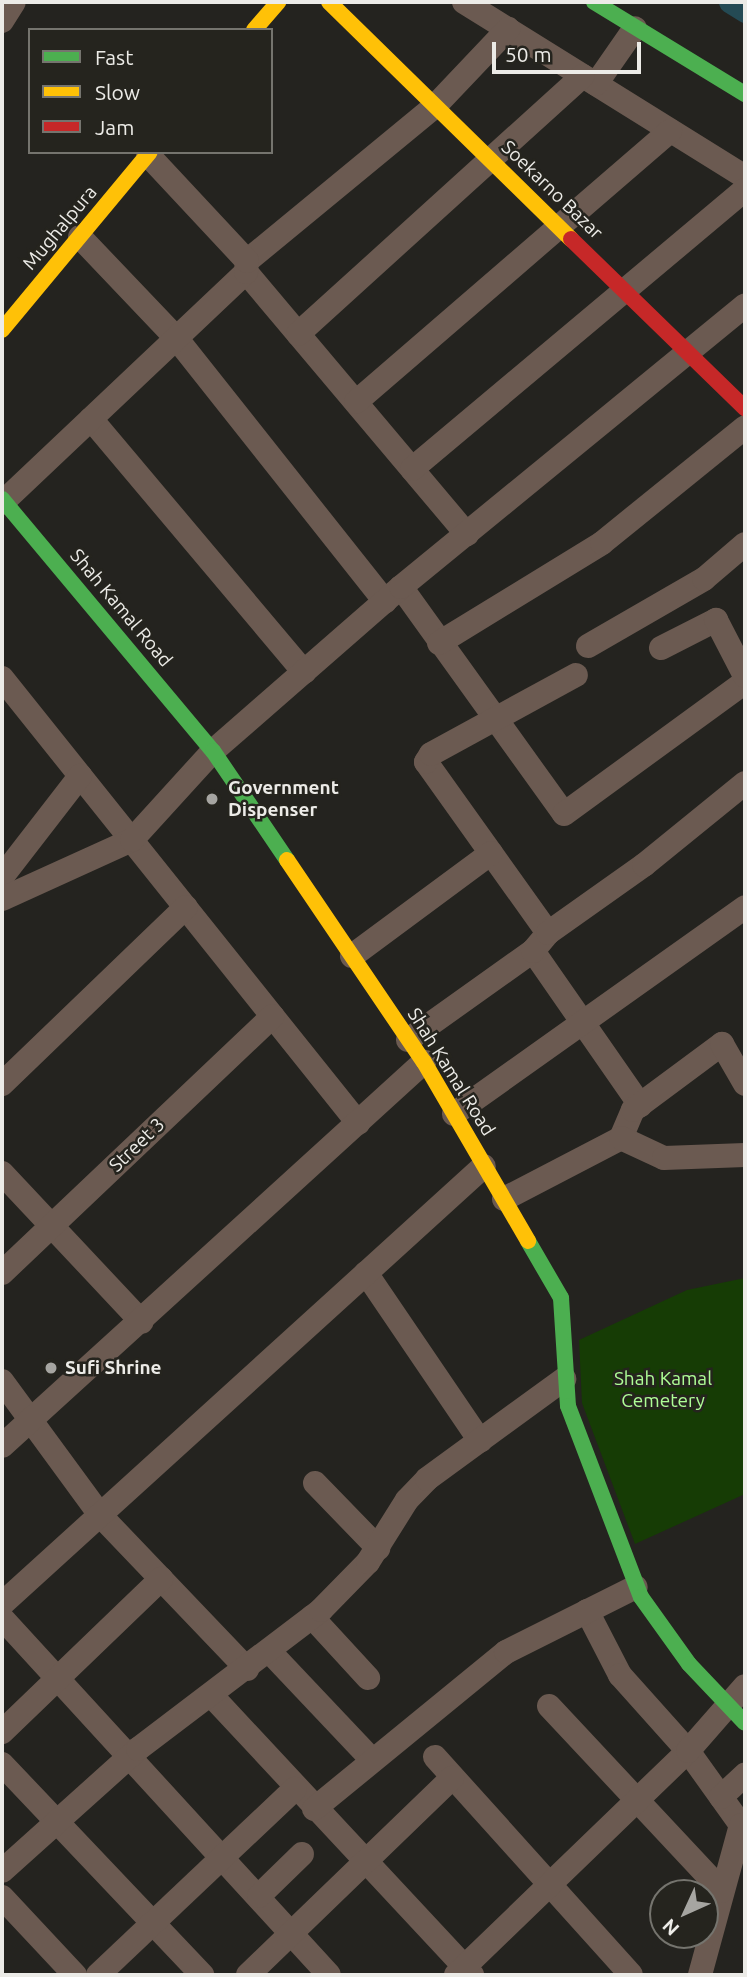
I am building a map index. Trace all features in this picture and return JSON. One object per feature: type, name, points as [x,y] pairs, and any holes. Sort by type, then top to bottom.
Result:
[{"type":"main road","points":[[256,28],[278,2]]},
{"type":"main road","name":"Soekarno Bazar","points":[[329,2],[745,408]]},
{"type":"main road","points":[[594,2],[745,94]]},
{"type":"main road","name":"Mughalpura","points":[[2,330],[149,154]]},
{"type":"main road","name":"Shah Kamal Road","points":[[2,501],[213,751],[424,1062],[561,1298],[568,1406],[636,1587],[689,1664],[737,1715]]},
{"type":"street","points":[[2,20],[14,2]]},
{"type":"street","points":[[464,2],[745,177]]},
{"type":"street","points":[[298,334],[493,161],[589,80],[635,28]]},
{"type":"street","points":[[2,501],[177,339],[247,267],[436,105],[508,29]]},
{"type":"street","points":[[356,402],[670,131]]},
{"type":"street","points":[[149,154],[247,267],[298,334],[467,534]]},
{"type":"street","points":[[412,469],[745,190]]},
{"type":"street","points":[[80,237],[177,339],[393,594],[439,643],[564,814],[744,672],[716,620],[661,648]]},
{"type":"street","points":[[2,899],[132,840],[213,751],[304,671],[393,594],[691,354],[745,305]]},
{"type":"street","points":[[91,419],[304,671]]},
{"type":"street","points":[[439,643],[601,543],[745,427]]},
{"type":"street","points":[[588,646],[704,579],[745,544]]},
{"type":"street","points":[[576,675],[431,754],[426,762],[491,853],[580,1022],[640,1105]]},
{"type":"street","points":[[4,685],[132,840],[358,1123]]},
{"type":"street","points":[[2,877],[80,776]]},
{"type":"street","points":[[408,1040],[644,865],[745,783]]},
{"type":"street","points":[[352,956],[491,853]]},
{"type":"street","points":[[454,1114],[580,1022],[712,935],[745,907]]},
{"type":"street","points":[[2,1084],[186,908]]},
{"type":"street","name":"Street 3","points":[[2,1273],[272,1016]]},
{"type":"street","points":[[504,1199],[621,1138],[640,1105],[722,1044],[745,1084]]},
{"type":"street","points":[[2,1446],[33,1422],[424,1062]]},
{"type":"street","points":[[621,1138],[664,1158],[745,1155]]},
{"type":"street","points":[[2,1604],[484,1166]]},
{"type":"street","points":[[2,1173],[142,1322]]},
{"type":"street","points":[[366,1273],[480,1441]]},
{"type":"street","points":[[2,1871],[130,1756],[270,1652],[312,1617],[378,1548],[407,1500],[427,1479],[565,1379]]},
{"type":"street","points":[[2,1381],[100,1515],[247,1669]]},
{"type":"street","points":[[315,1483],[378,1548]]},
{"type":"street","points":[[2,1732],[161,1579]]},
{"type":"street","points":[[314,1809],[506,1651],[636,1587]]},
{"type":"street","points":[[587,1611],[620,1675],[688,1751],[721,1797],[742,1833],[722,1891],[700,1975]]},
{"type":"street","points":[[312,1617],[368,1678]]},
{"type":"street","points":[[2,1618],[329,1975]]},
{"type":"street","points":[[270,1652],[372,1760]]},
{"type":"street","points":[[211,1695],[464,1973],[688,1751],[737,1715],[745,1686]]},
{"type":"street","points":[[549,1706],[722,1891]]},
{"type":"street","points":[[435,1758],[548,1887],[631,1975]]},
{"type":"street","points":[[2,1764],[202,1975]]},
{"type":"street","points":[[721,1797],[745,1775]]},
{"type":"street","points":[[248,1975],[452,1778]]},
{"type":"street","points":[[99,1975],[295,1788]]},
{"type":"street","points":[[259,1896],[302,1854]]},
{"type":"street","points":[[2,1897],[75,1975]]},
{"type":"green space","name":"Shah Kamal Cemetery","points":[[745,1278],[745,1494],[635,1544],[582,1403],[579,1340],[687,1290]]},
{"type":"waterway","points":[[729,2],[745,12]]},
{"type":"traffic: fast","points":[[594,2],[745,94]]},
{"type":"traffic: fast","points":[[2,499],[213,751],[287,860]]},
{"type":"traffic: fast","points":[[528,1241],[561,1298],[568,1406],[641,1597],[689,1664],[745,1723]]},
{"type":"traffic: slow","points":[[256,28],[278,2]]},
{"type":"traffic: slow","points":[[329,2],[571,239]]},
{"type":"traffic: slow","points":[[2,330],[148,154]]},
{"type":"traffic: slow","points":[[287,860],[424,1062],[528,1241]]},
{"type":"traffic: jam","points":[[571,239],[745,408]]},
{"type":"place","name":"Government Dispenser","points":[[212,799]]},
{"type":"place","name":"Sufi Shrine","points":[[51,1368]]}]
